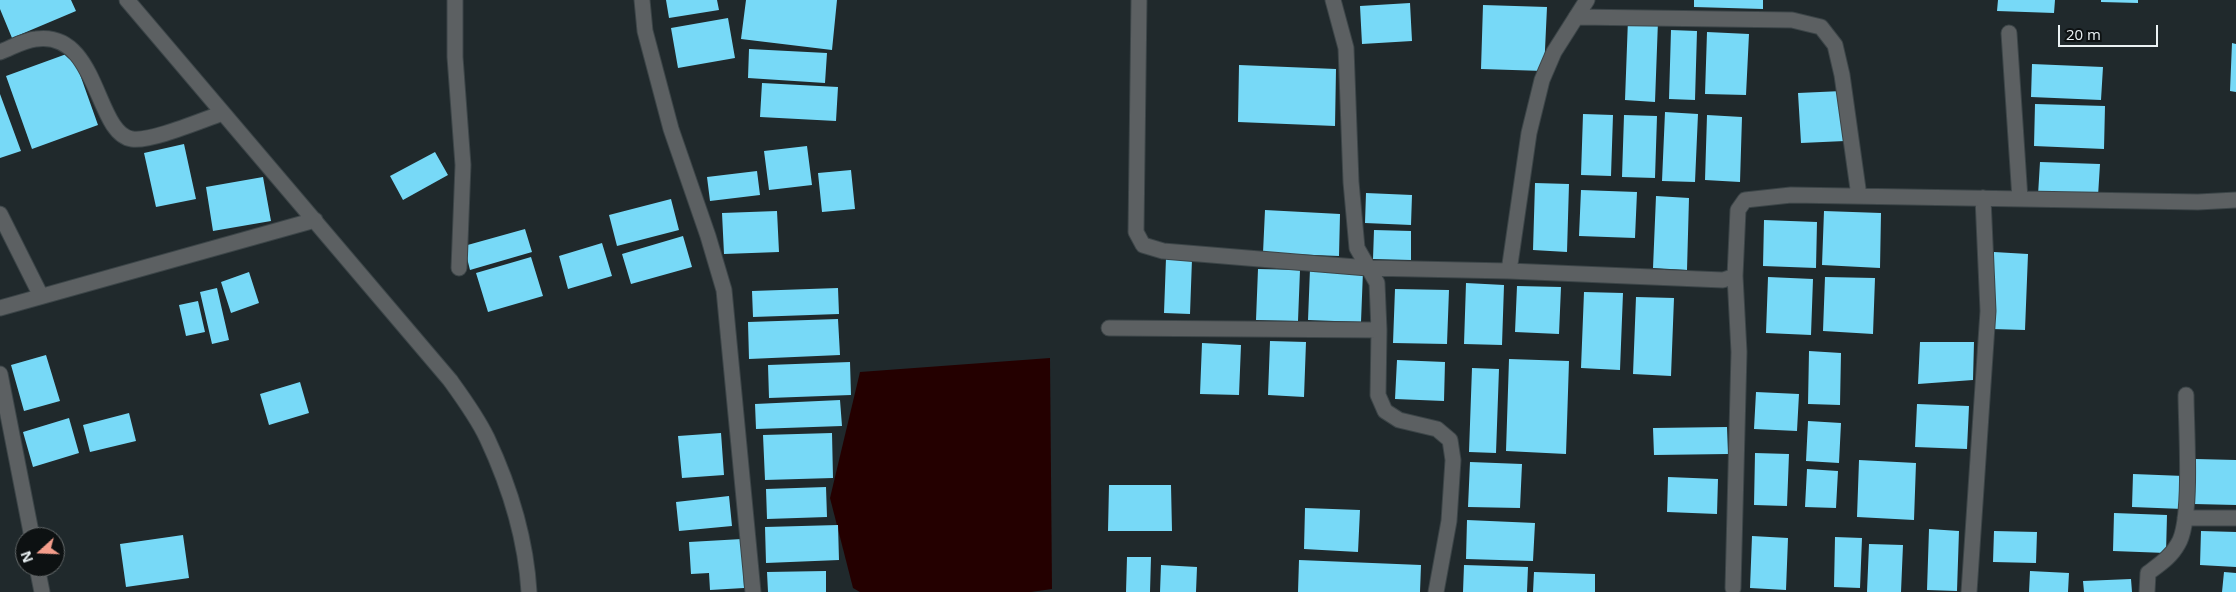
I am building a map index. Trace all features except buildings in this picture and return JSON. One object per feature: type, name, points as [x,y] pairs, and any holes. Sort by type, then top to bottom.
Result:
[{"type":"street","points":[[127,0],[450,380],[486,437],[518,524],[528,574],[528,592]]},
{"type":"street","points":[[455,0],[455,57],[463,164],[459,268]]},
{"type":"street","points":[[642,0],[644,31],[671,128],[708,236],[724,290],[753,592]]},
{"type":"street","points":[[1139,0],[1135,209],[1136,232],[1144,245],[1163,251],[1368,268],[1509,271],[1723,280],[1735,276]]},
{"type":"street","points":[[1333,0],[1346,48],[1351,182],[1357,248],[1376,283],[1379,330],[1378,395],[1385,412],[1399,420],[1437,429],[1450,440],[1454,460],[1449,521],[1436,592]]},
{"type":"street","points":[[1509,271],[1529,133],[1542,80],[1554,52],[1587,0]]},
{"type":"street","points":[[1576,17],[1792,20],[1821,27],[1835,45],[1842,75],[1860,196]]},
{"type":"street","points":[[2009,33],[2020,199]]},
{"type":"street","points":[[0,52],[36,39],[58,39],[76,54],[95,84],[112,123],[123,137],[133,140],[154,136],[224,113]]},
{"type":"street","points":[[1733,588],[1739,352],[1735,276],[1738,210],[1746,200],[1791,195],[2198,202],[2236,200]]},
{"type":"street","points":[[1969,592],[1988,311],[1983,198]]},
{"type":"street","points":[[0,214],[41,296]]},
{"type":"street","points":[[0,308],[314,220]]},
{"type":"street","points":[[1110,328],[1379,330]]},
{"type":"street","points":[[0,374],[30,527]]},
{"type":"street","points":[[2147,592],[2148,573],[2167,559],[2180,542],[2185,518],[2187,475],[2186,395]]},
{"type":"street","points":[[2185,518],[2236,518]]},
{"type":"street","points":[[39,577],[42,592]]},
{"type":"shaded area","points":[[1050,358],[1052,589],[1031,592],[860,592],[853,588],[830,498],[860,372]]}]
